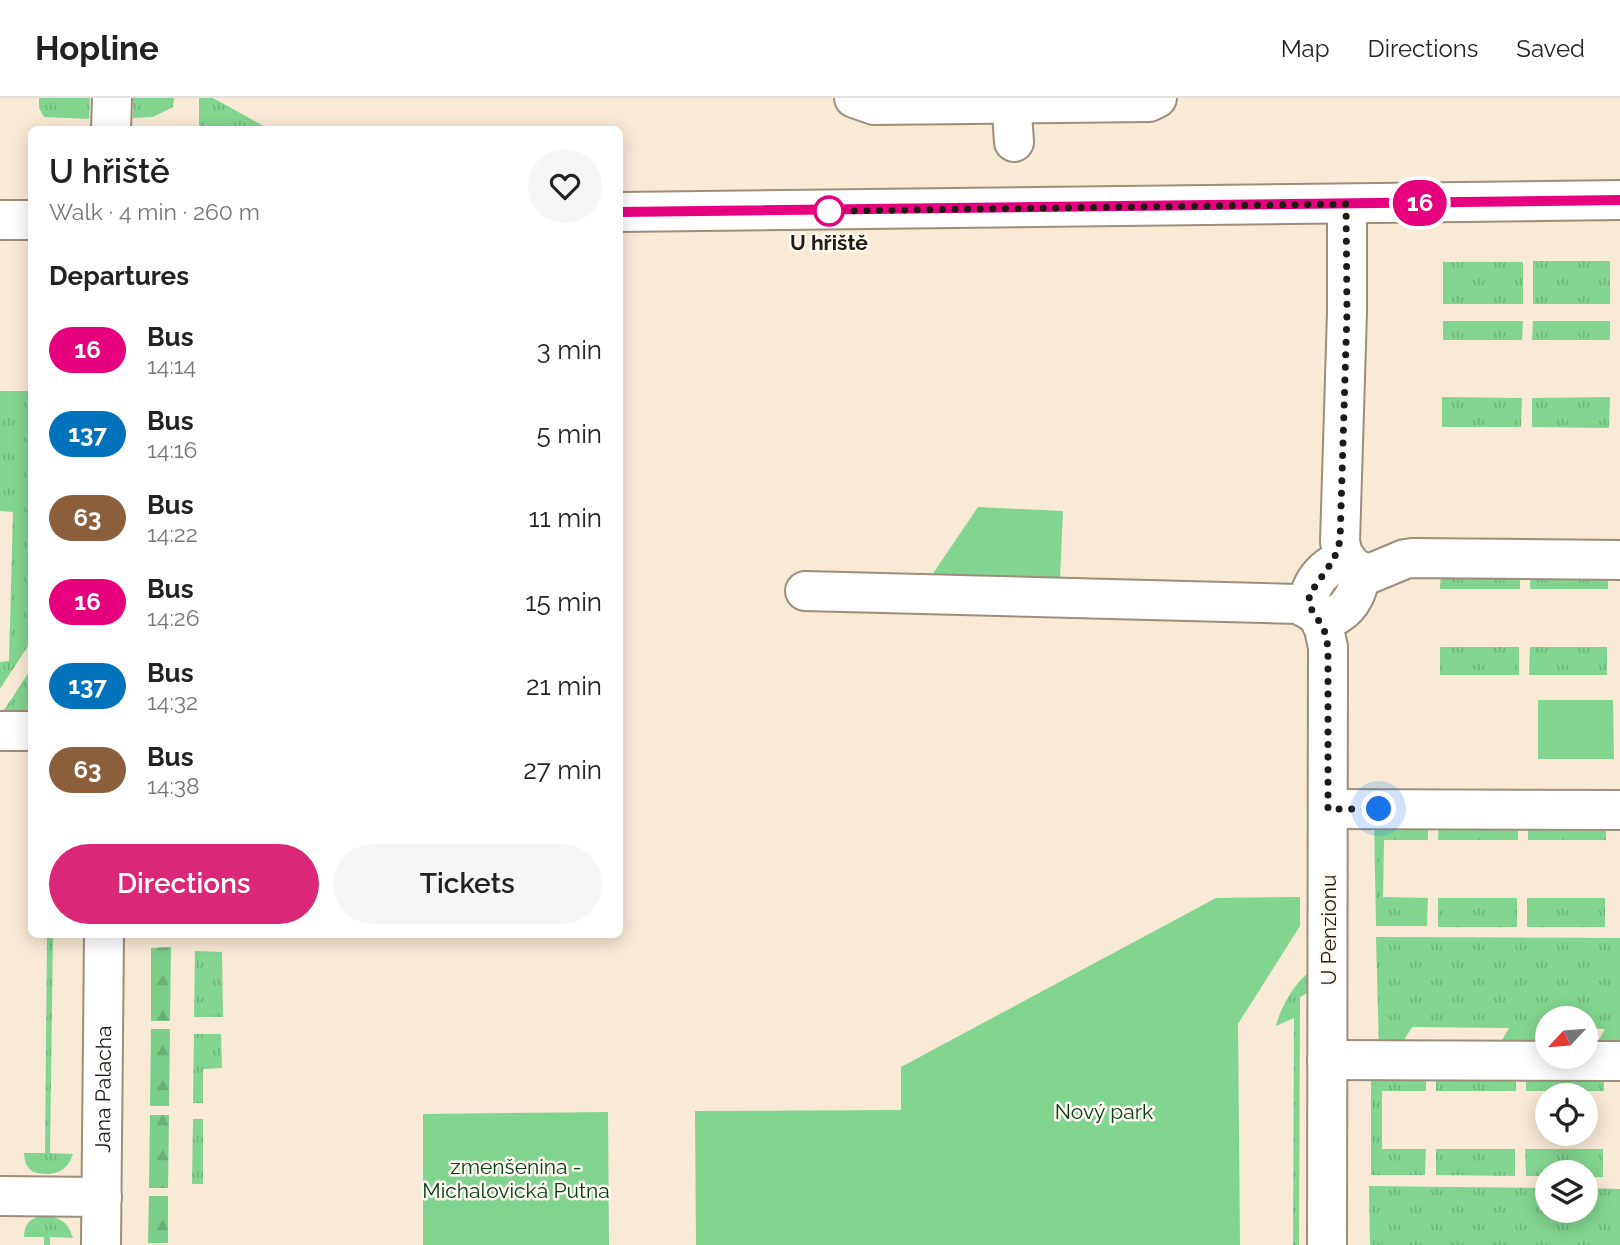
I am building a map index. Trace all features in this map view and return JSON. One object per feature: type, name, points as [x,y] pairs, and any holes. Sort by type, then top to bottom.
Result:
[{"type":"street","points":[[111,126],[112,98]]},
{"type":"street","points":[[854,98],[874,105],[1011,101],[1149,102],[1157,98]]},
{"type":"street","points":[[1011,101],[1014,142]]},
{"type":"street","points":[[623,212],[1620,200]]},
{"type":"street","points":[[1315,614],[1310,607],[1309,595],[1344,560],[1346,204]]},
{"type":"street","points":[[0,220],[28,220]]},
{"type":"street","points":[[1344,560],[1369,574],[1412,558],[1620,559]]},
{"type":"street","points":[[805,591],[1298,604],[1315,614]]},
{"type":"street","name":"U Penzionu","points":[[1315,614],[1324,629],[1328,647],[1327,1245]]},
{"type":"street","points":[[0,731],[28,731]]},
{"type":"street","points":[[1328,809],[1620,810]]},
{"type":"street","name":"Jana Palacha","points":[[101,1245],[104,938]]},
{"type":"street","points":[[1327,1060],[1620,1061]]},
{"type":"street","points":[[0,1196],[102,1197]]},
{"type":"green space","points":[[39,98],[90,98],[89,119],[44,117],[39,108]]},
{"type":"green space","points":[[133,98],[174,98],[173,107],[153,117],[133,118]]},
{"type":"green space","points":[[199,98],[213,98],[264,126],[199,126]]},
{"type":"green space","points":[[1533,261],[1610,261],[1610,304],[1533,304]]},
{"type":"green space","points":[[1443,262],[1523,262],[1523,304],[1443,304]]},
{"type":"green space","points":[[1443,321],[1523,321],[1522,340],[1443,340]]},
{"type":"green space","points":[[1533,321],[1610,321],[1610,340],[1532,340]]},
{"type":"green space","points":[[0,391],[28,391],[28,646],[0,689],[0,662],[9,661],[13,512],[0,511]]},
{"type":"green space","points":[[1442,397],[1522,398],[1521,427],[1442,427]]},
{"type":"green space","points":[[1610,397],[1609,428],[1532,427],[1532,398]]},
{"type":"green space","points":[[978,507],[1063,511],[1060,579],[930,578]]},
{"type":"green space","points":[[1441,567],[1520,568],[1520,589],[1440,589]]},
{"type":"green space","points":[[1531,568],[1608,569],[1608,589],[1530,589]]},
{"type":"green space","points":[[1440,647],[1519,647],[1519,675],[1440,675]]},
{"type":"green space","points":[[1530,647],[1607,647],[1607,675],[1529,675]]},
{"type":"green space","points":[[28,674],[28,713],[2,713]]},
{"type":"green space","points":[[1538,700],[1613,700],[1614,759],[1538,759]]},
{"type":"green space","points":[[1374,820],[1428,820],[1428,840],[1384,840],[1383,897],[1428,898],[1427,926],[1376,926]]},
{"type":"green space","points":[[1439,820],[1518,820],[1518,840],[1438,840]]},
{"type":"green space","points":[[1528,820],[1606,821],[1606,840],[1528,840]]},
{"type":"green space","name":"Nový park","points":[[1300,897],[1300,926],[1238,1024],[1240,1245],[696,1245],[695,1111],[901,1110],[901,1067],[1216,898]]},
{"type":"green space","points":[[1438,898],[1517,898],[1517,927],[1438,927]]},
{"type":"green space","points":[[1527,898],[1605,898],[1605,927],[1527,927]]},
{"type":"green space","points":[[1376,937],[1620,938],[1620,1052],[1598,1052],[1598,1041],[1605,1029],[1598,1029],[1598,1006],[1535,1006],[1533,1048],[1496,1051],[1509,1028],[1412,1027],[1398,1050],[1379,1050]]},
{"type":"green space","points":[[47,938],[53,938],[50,1153],[73,1154],[67,1166],[58,1172],[33,1172],[26,1164],[24,1153],[45,1153]]},
{"type":"green space","points":[[171,947],[170,1021],[151,1021],[151,948]]},
{"type":"green space","points":[[195,951],[222,952],[223,1017],[194,1017]]},
{"type":"green space","points":[[1310,972],[1318,987],[1300,997],[1299,1245],[1293,1245],[1294,1018],[1276,1026],[1289,996]]},
{"type":"green space","points":[[151,1029],[170,1029],[169,1106],[150,1106]]},
{"type":"green space","points":[[194,1034],[221,1034],[222,1068],[203,1069],[203,1103],[193,1103]]},
{"type":"green space","points":[[1371,1069],[1426,1069],[1426,1091],[1382,1091],[1382,1149],[1426,1149],[1425,1175],[1371,1175]]},
{"type":"green space","points":[[1436,1069],[1516,1070],[1516,1091],[1436,1091]]},
{"type":"green space","points":[[1526,1070],[1604,1071],[1604,1091],[1598,1091],[1598,1083],[1535,1083],[1535,1091],[1526,1091]]},
{"type":"green space","name":"zmenšenina - Michalovická Putna","points":[[608,1112],[609,1245],[423,1245],[423,1114]]},
{"type":"green space","points":[[150,1115],[169,1115],[168,1188],[149,1188]]},
{"type":"green space","points":[[193,1119],[203,1119],[203,1184],[192,1184]]},
{"type":"green space","points":[[1436,1149],[1515,1149],[1515,1176],[1436,1175]]},
{"type":"green space","points":[[1525,1149],[1603,1149],[1603,1177],[1598,1177],[1598,1160],[1535,1160],[1535,1176],[1526,1176]]},
{"type":"green space","points":[[1369,1186],[1535,1188],[1535,1223],[1598,1223],[1598,1188],[1620,1189],[1620,1245],[1370,1245]]},
{"type":"green space","points":[[149,1196],[168,1196],[168,1243],[148,1243]]},
{"type":"green space","points":[[42,1216],[62,1221],[73,1238],[50,1237],[50,1245],[44,1245],[44,1237],[24,1237],[28,1222]]},
{"type":"bus line","name":"16","points":[[623,212],[1620,200]]},
{"type":"place","name":"U hřiště","points":[[829,211]]},
{"type":"route","points":[[829,211],[1346,204],[1347,312],[1340,541],[1334,559],[1309,595],[1309,601],[1324,629],[1328,647],[1328,809],[1379,809]]}]
